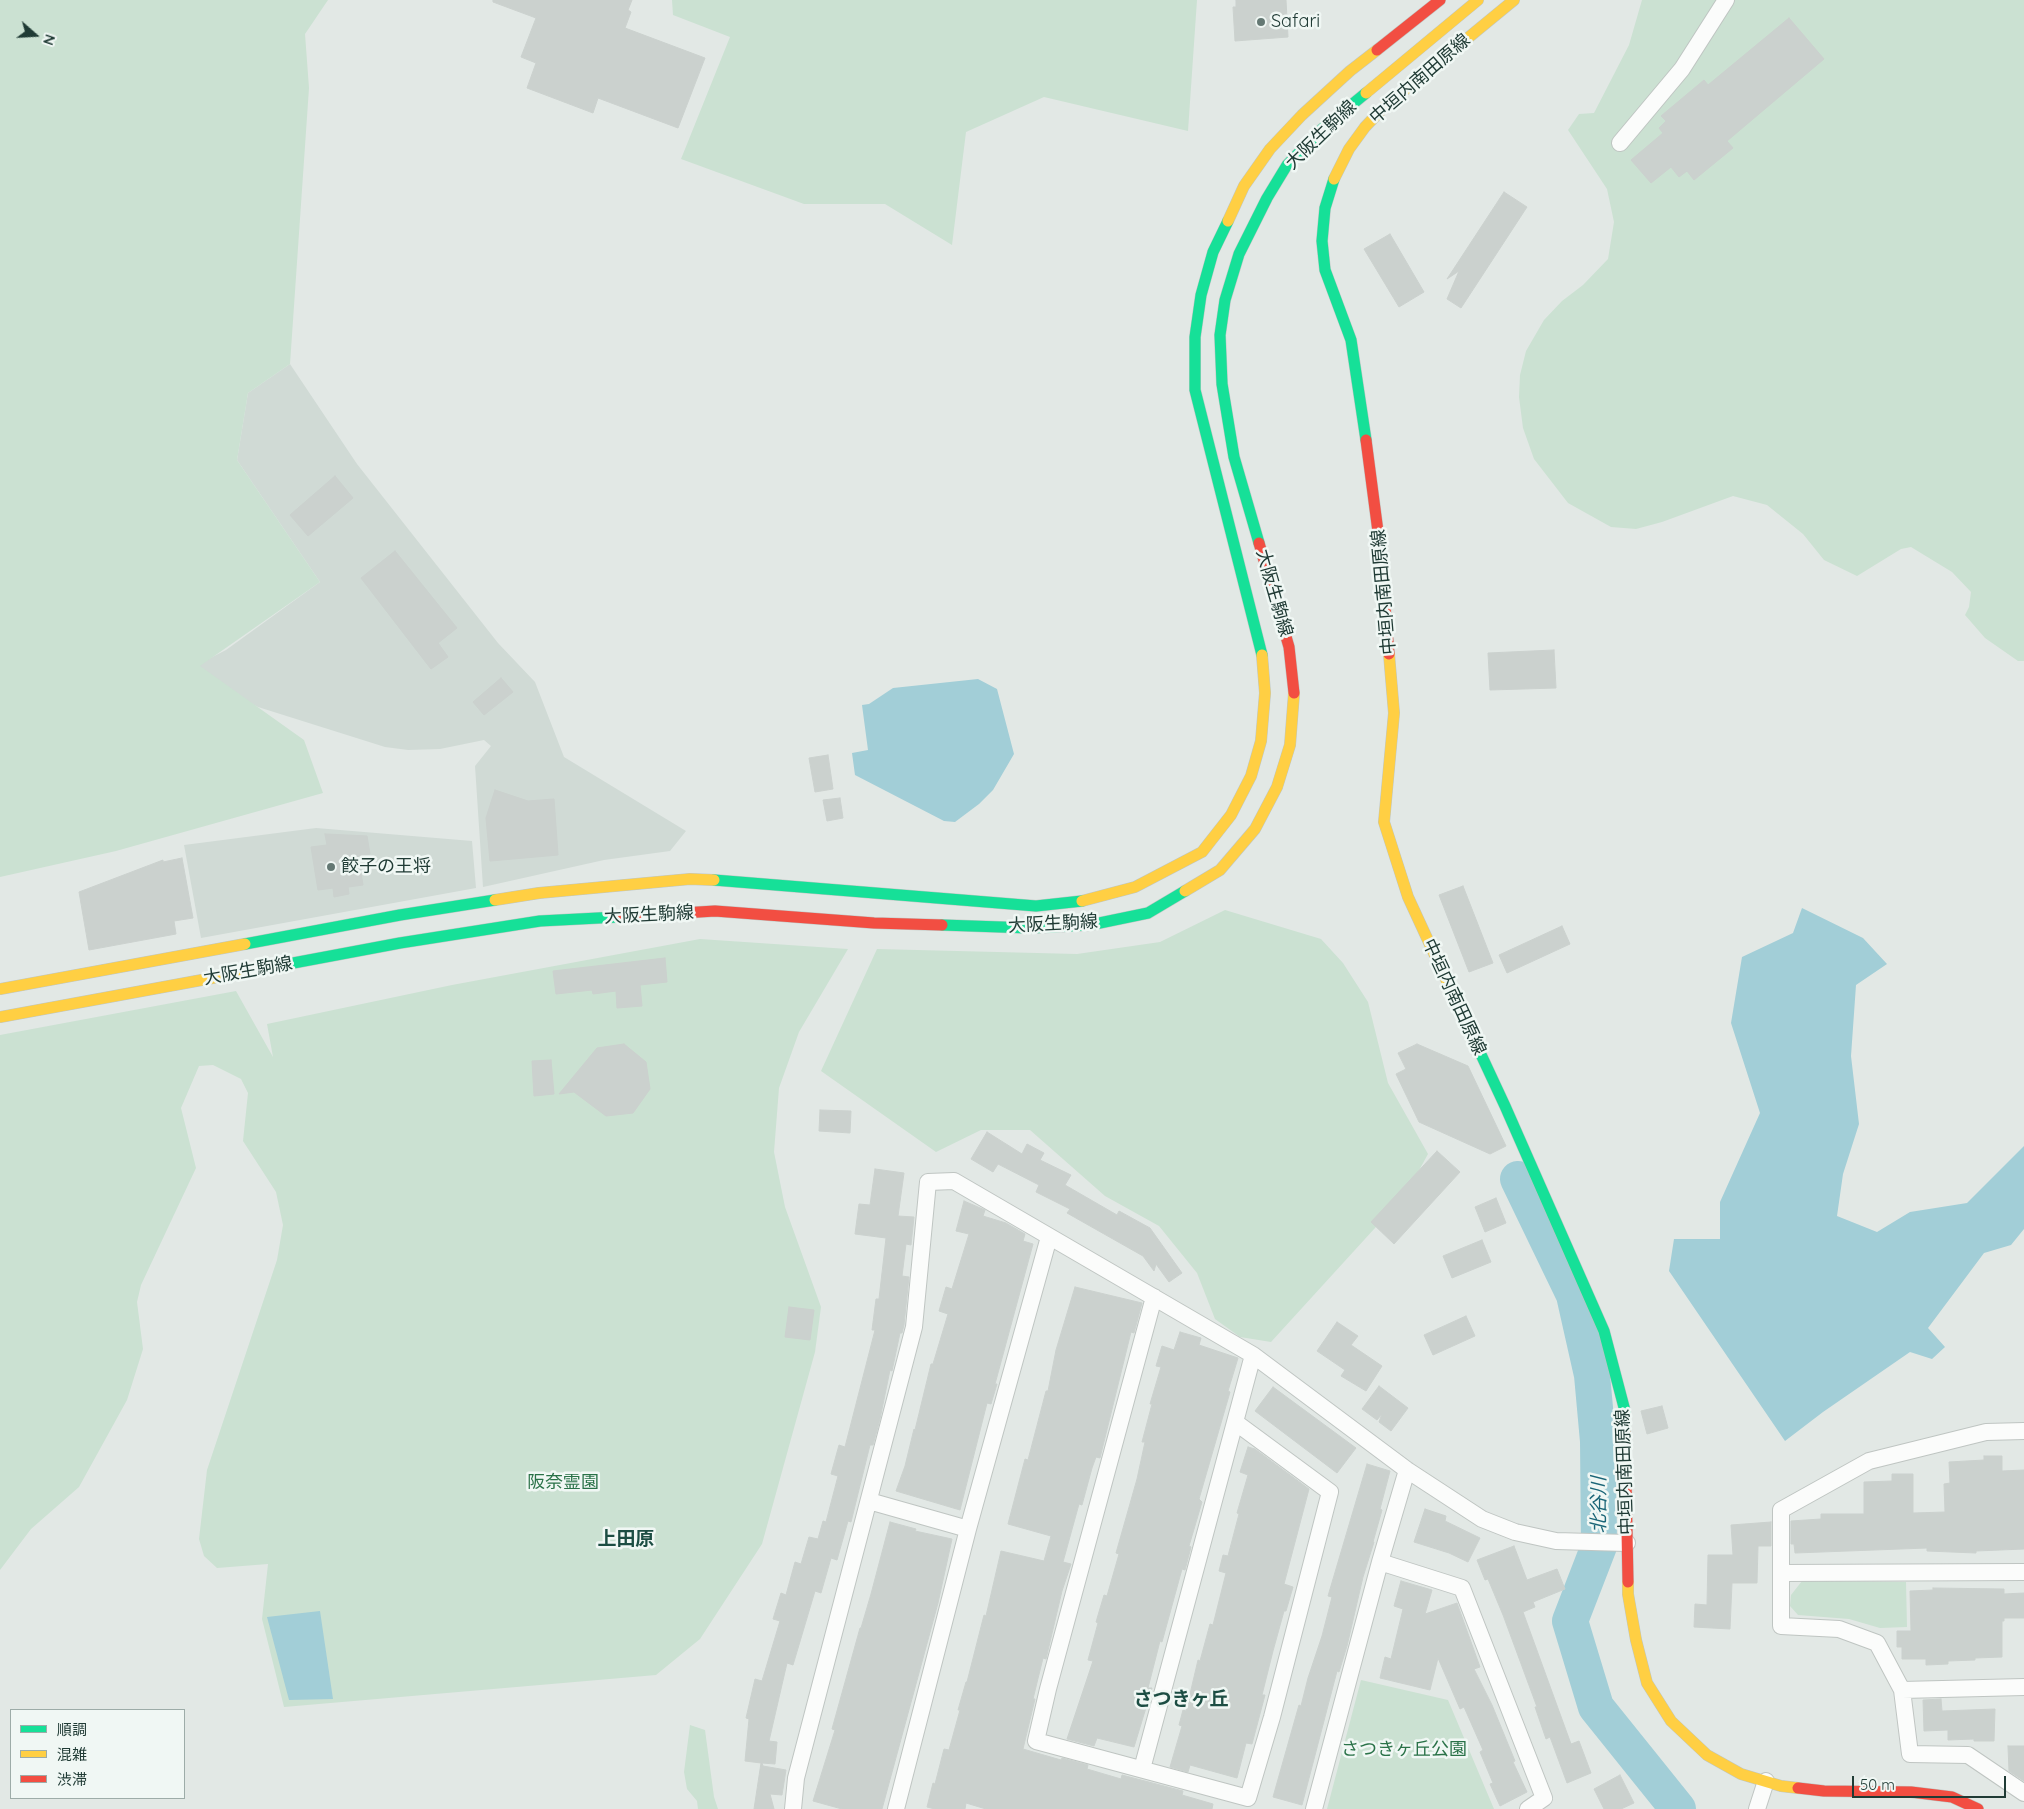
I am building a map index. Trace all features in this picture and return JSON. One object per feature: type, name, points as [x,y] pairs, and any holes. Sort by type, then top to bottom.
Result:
[{"type":"main road","name":"大阪生駒線","points":[[0,1017],[400,943],[540,921],[833,906],[1036,906],[1086,901],[1135,887],[1202,852],[1231,815],[1251,776],[1261,741],[1265,693],[1262,654],[1195,390],[1195,337],[1201,296],[1213,252],[1244,186],[1270,149],[1302,115],[1350,71],[1440,0]]},
{"type":"main road","name":"大阪生駒線","points":[[0,990],[400,915],[539,892],[690,879],[775,884],[833,906],[1030,928],[1090,925],[1148,913],[1220,870],[1255,829],[1277,787],[1290,745],[1294,692],[1289,647],[1234,457],[1222,384],[1220,335],[1225,300],[1239,254],[1266,198],[1288,165],[1322,128],[1478,0]]},
{"type":"main road","name":"中垣内南田原線","points":[[1514,0],[1384,107],[1365,127],[1349,149],[1332,182],[1325,208],[1322,241],[1325,270],[1351,340],[1359,384],[1380,546],[1394,713],[1384,822],[1408,897],[1505,1106],[1604,1331],[1625,1411],[1628,1594],[1636,1640],[1647,1683],[1671,1722],[1707,1755],[1742,1774],[1781,1786],[1824,1791],[1911,1792],[1952,1798],[1978,1809]]},
{"type":"street","points":[[1620,143],[1682,69],[1726,0]]},
{"type":"street","points":[[793,1809],[796,1778],[914,1328],[928,1182],[954,1180],[1253,1355],[1407,1470],[1482,1519],[1516,1532],[1556,1541],[1626,1543]]},
{"type":"street","points":[[896,1809],[968,1529],[1049,1237]]},
{"type":"street","points":[[1154,1297],[1048,1689],[1036,1741],[1248,1798],[1272,1717],[1330,1492],[1235,1422]]},
{"type":"street","points":[[1142,1769],[1253,1355]]},
{"type":"street","points":[[2024,1431],[1986,1432],[1869,1461],[1781,1510],[1782,1573],[1780,1626],[1839,1629],[1877,1643],[1902,1690],[1910,1754],[1968,1755],[2024,1793]]},
{"type":"street","points":[[1314,1809],[1380,1562],[1407,1470]]},
{"type":"street","points":[[869,1501],[968,1529]]},
{"type":"street","points":[[1380,1562],[1462,1588],[1544,1798],[1528,1809]]},
{"type":"street","points":[[1782,1573],[2024,1572]]},
{"type":"street","points":[[1902,1690],[2024,1687]]},
{"type":"street","points":[[1757,1809],[1766,1781]]},
{"type":"shaded area","points":[[290,364],[357,464],[498,643],[535,682],[564,757],[686,831],[670,851],[604,860],[483,887],[475,766],[491,746],[484,740],[440,749],[408,750],[385,747],[258,707],[183,672],[226,650],[320,582],[237,460],[248,393]]},
{"type":"shaded area","name":"餃子の王将","points":[[316,828],[472,841],[476,888],[201,938],[184,845]]},
{"type":"green space","points":[[0,0],[328,0],[305,34],[309,88],[290,364],[248,393],[237,460],[320,582],[200,666],[304,740],[323,793],[116,851],[0,877]]},
{"type":"green space","points":[[672,0],[1197,0],[1188,131],[1044,97],[966,132],[952,245],[885,204],[804,204],[681,159],[730,37],[673,15]]},
{"type":"green space","points":[[1642,0],[2024,0],[2024,661],[2018,661],[1985,638],[1965,615],[1969,607],[1971,592],[1952,572],[1911,547],[1901,549],[1857,576],[1824,560],[1803,534],[1767,505],[1733,496],[1662,522],[1636,529],[1611,527],[1568,503],[1534,459],[1523,428],[1519,397],[1520,375],[1526,351],[1544,320],[1562,301],[1583,285],[1608,259],[1614,222],[1607,189],[1568,130],[1579,114],[1594,113],[1629,45]]},
{"type":"green space","points":[[1225,910],[1321,939],[1343,963],[1368,1002],[1388,1083],[1428,1154],[1406,1194],[1271,1342],[1240,1337],[1215,1319],[1197,1273],[1159,1226],[1105,1196],[1030,1130],[981,1130],[936,1152],[821,1071],[877,949],[1077,954],[1160,942]]},
{"type":"green space","name":"阪奈霊園","points":[[700,939],[848,949],[799,1032],[779,1088],[774,1152],[785,1207],[821,1307],[815,1352],[762,1544],[700,1639],[656,1675],[284,1707],[262,1619],[268,1564],[217,1568],[204,1556],[199,1539],[207,1470],[277,1260],[283,1225],[276,1192],[243,1141],[248,1093],[241,1079],[213,1065],[199,1066],[181,1108],[196,1168],[141,1285],[137,1302],[143,1349],[127,1400],[79,1487],[31,1529],[0,1570],[0,1035],[236,991],[273,1057],[267,1024],[452,985]]},
{"type":"green space","points":[[1802,1581],[1906,1582],[1907,1627],[1880,1628],[1849,1619],[1798,1615],[1790,1606],[1791,1595]]},
{"type":"green space","name":"さつきヶ丘公園","points":[[1361,1680],[1448,1700],[1494,1809],[1327,1809]]},
{"type":"green space","points":[[690,1725],[705,1730],[714,1797],[718,1809],[698,1809],[697,1801],[687,1789],[684,1772]]},
{"type":"water","points":[[978,679],[997,689],[1014,754],[993,790],[979,804],[955,822],[944,821],[855,775],[852,753],[868,750],[862,705],[869,704],[893,688]]},
{"type":"water","points":[[1802,908],[1863,938],[1887,964],[1856,985],[1851,1056],[1859,1124],[1843,1174],[1837,1216],[1877,1232],[1910,1212],[1967,1203],[2024,1146],[2024,1229],[2011,1245],[1984,1253],[1928,1328],[1945,1347],[1932,1359],[1910,1352],[1823,1412],[1785,1441],[1669,1271],[1674,1239],[1720,1239],[1720,1202],[1760,1113],[1731,1023],[1742,957],[1793,933]]},
{"type":"water","points":[[320,1611],[333,1699],[289,1700],[267,1617]]},
{"type":"building","points":[[493,0],[632,0],[628,10],[631,12],[625,28],[705,58],[678,128],[598,98],[593,113],[527,88],[536,63],[521,57],[536,18],[493,2]]},
{"type":"building","name":"Safari","points":[[1236,0],[1286,0],[1288,37],[1235,41],[1233,7],[1236,7]]},
{"type":"building","points":[[1789,18],[1824,59],[1727,141],[1733,148],[1694,180],[1687,171],[1679,177],[1671,167],[1651,183],[1631,160],[1663,133],[1659,128],[1666,121],[1661,116],[1704,80],[1708,85]]},
{"type":"building","points":[[1504,192],[1527,207],[1461,308],[1447,299],[1459,271],[1447,279]]},
{"type":"building","points":[[1390,234],[1424,292],[1399,307],[1364,249]]},
{"type":"building","points":[[335,476],[353,498],[308,536],[290,515]]},
{"type":"building","points":[[395,551],[457,628],[438,643],[448,657],[431,669],[361,578]]},
{"type":"building","points":[[1554,650],[1556,688],[1490,690],[1488,653]]},
{"type":"building","points":[[501,678],[513,692],[484,715],[473,702]]},
{"type":"building","points":[[828,755],[833,789],[815,792],[809,758]]},
{"type":"building","points":[[495,790],[528,801],[554,799],[558,855],[490,861],[486,818]]},
{"type":"building","points":[[840,798],[843,818],[827,821],[823,800]]},
{"type":"building","points":[[325,834],[367,836],[370,854],[358,856],[363,885],[348,887],[349,894],[334,897],[333,888],[318,890],[311,847],[327,845]]},
{"type":"building","points":[[182,858],[193,918],[174,921],[176,934],[89,950],[79,892],[163,860],[163,862]]},
{"type":"building","points":[[1463,886],[1493,963],[1469,972],[1439,895]]},
{"type":"building","points":[[1562,926],[1570,944],[1507,973],[1499,955]]},
{"type":"building","points":[[665,958],[667,982],[640,985],[642,1006],[617,1008],[616,991],[593,994],[592,990],[556,994],[553,971]]},
{"type":"building","points":[[624,1044],[646,1062],[650,1089],[633,1113],[606,1116],[574,1092],[559,1094],[597,1048]]},
{"type":"building","points":[[1417,1044],[1468,1066],[1506,1146],[1490,1154],[1419,1122],[1396,1074],[1406,1069],[1398,1053]]},
{"type":"building","points":[[551,1060],[554,1094],[534,1096],[532,1061]]},
{"type":"building","points":[[820,1110],[851,1111],[850,1133],[819,1131]]},
{"type":"building","points":[[987,1132],[1022,1154],[1027,1144],[1044,1153],[1040,1160],[1071,1175],[1065,1185],[1117,1215],[1119,1211],[1150,1228],[1182,1273],[1169,1282],[1156,1264],[1154,1271],[1143,1256],[1067,1213],[1070,1209],[1036,1192],[1039,1185],[998,1164],[993,1172],[971,1159]]},
{"type":"building","points":[[1437,1151],[1460,1172],[1394,1244],[1371,1222]]},
{"type":"building","points":[[875,1169],[904,1173],[898,1216],[914,1217],[911,1245],[906,1244],[902,1276],[909,1277],[904,1325],[902,1333],[900,1333],[892,1371],[890,1370],[880,1419],[873,1445],[870,1445],[851,1522],[848,1521],[837,1560],[831,1558],[821,1593],[815,1591],[793,1665],[787,1663],[769,1741],[777,1742],[775,1764],[762,1763],[763,1766],[786,1770],[782,1795],[770,1794],[774,1809],[754,1809],[761,1763],[745,1761],[749,1719],[746,1718],[755,1679],[762,1681],[780,1621],[773,1619],[781,1593],[786,1595],[795,1562],[801,1564],[809,1537],[818,1539],[823,1521],[826,1522],[838,1476],[831,1474],[839,1445],[845,1447],[875,1330],[872,1330],[876,1299],[879,1299],[886,1238],[855,1234],[859,1204],[870,1205]]},
{"type":"building","points":[[1496,1198],[1506,1223],[1485,1232],[1475,1207]]},
{"type":"building","points":[[964,1201],[985,1210],[983,1216],[1006,1223],[1025,1234],[1023,1241],[1033,1244],[995,1384],[997,1384],[991,1404],[987,1403],[960,1510],[896,1491],[915,1430],[931,1364],[933,1364],[948,1314],[939,1311],[946,1287],[952,1289],[969,1234],[956,1231]]},
{"type":"building","points":[[1482,1240],[1491,1262],[1452,1278],[1443,1256]]},
{"type":"building","points":[[1075,1287],[1142,1303],[1134,1333],[1131,1332],[1100,1458],[1096,1457],[1082,1505],[1079,1504],[1063,1562],[1071,1564],[1062,1591],[1046,1659],[1043,1658],[1023,1749],[1061,1760],[1062,1758],[1088,1765],[1087,1769],[1121,1779],[1122,1775],[1183,1791],[1182,1795],[1213,1804],[1212,1809],[986,1809],[966,1803],[965,1809],[935,1809],[927,1807],[944,1749],[949,1750],[984,1615],[986,1616],[1001,1551],[1044,1561],[1051,1536],[1008,1524],[1025,1459],[1028,1460],[1046,1391],[1048,1391],[1056,1350]]},
{"type":"building","points":[[789,1307],[814,1310],[810,1340],[785,1337]]},
{"type":"building","points":[[1466,1316],[1475,1336],[1433,1355],[1424,1335]]},
{"type":"building","points":[[1337,1322],[1358,1336],[1351,1345],[1382,1366],[1366,1391],[1341,1376],[1345,1370],[1317,1351]]},
{"type":"building","points":[[1180,1332],[1201,1338],[1199,1345],[1238,1358],[1199,1499],[1202,1502],[1189,1546],[1191,1547],[1185,1570],[1182,1569],[1162,1642],[1160,1641],[1148,1688],[1152,1688],[1134,1747],[1097,1738],[1094,1746],[1067,1739],[1093,1661],[1088,1660],[1098,1623],[1096,1622],[1104,1595],[1107,1596],[1119,1554],[1116,1553],[1137,1479],[1145,1442],[1142,1442],[1152,1404],[1150,1404],[1161,1367],[1156,1366],[1162,1346],[1174,1350]]},
{"type":"building","points":[[1379,1386],[1408,1408],[1391,1431],[1379,1422],[1382,1414],[1377,1420],[1362,1409]]},
{"type":"building","points":[[1273,1387],[1356,1448],[1337,1473],[1255,1411]]},
{"type":"building","points":[[1662,1406],[1668,1428],[1647,1434],[1641,1411]]},
{"type":"building","points":[[1248,1447],[1255,1449],[1309,1489],[1284,1584],[1293,1587],[1273,1651],[1262,1695],[1265,1695],[1252,1744],[1246,1743],[1237,1778],[1190,1765],[1188,1772],[1170,1767],[1182,1726],[1179,1725],[1183,1710],[1186,1711],[1198,1660],[1200,1661],[1210,1624],[1213,1625],[1226,1573],[1219,1571],[1223,1555],[1228,1556],[1239,1514],[1237,1513],[1248,1475],[1240,1472]]},
{"type":"building","points":[[1984,1456],[2002,1456],[2002,1471],[2024,1470],[2024,1549],[1976,1551],[1976,1553],[1927,1551],[1927,1548],[1795,1553],[1794,1544],[1791,1544],[1791,1521],[1821,1519],[1821,1514],[1864,1514],[1864,1482],[1892,1481],[1892,1474],[1913,1474],[1913,1513],[1945,1512],[1944,1484],[1950,1483],[1949,1462],[1984,1460]]},
{"type":"building","points":[[1367,1464],[1390,1471],[1380,1509],[1382,1510],[1363,1577],[1347,1646],[1339,1672],[1337,1671],[1302,1805],[1273,1797],[1299,1705],[1301,1706],[1322,1636],[1332,1597],[1328,1596]]},
{"type":"building","points":[[1425,1509],[1446,1516],[1445,1521],[1480,1538],[1468,1562],[1449,1553],[1414,1542]]},
{"type":"building","points":[[890,1522],[916,1529],[915,1531],[952,1539],[938,1603],[882,1809],[842,1809],[813,1801],[835,1730],[832,1729]]},
{"type":"building","points":[[1771,1522],[1771,1546],[1758,1546],[1757,1583],[1732,1583],[1730,1629],[1694,1627],[1695,1604],[1707,1605],[1708,1555],[1733,1555],[1731,1525]]},
{"type":"building","points":[[1514,1546],[1527,1580],[1557,1569],[1565,1589],[1533,1602],[1535,1607],[1523,1612],[1571,1744],[1579,1741],[1591,1773],[1567,1783],[1550,1737],[1546,1739],[1535,1707],[1537,1707],[1503,1615],[1488,1579],[1485,1580],[1477,1560]]},
{"type":"building","points":[[1401,1581],[1432,1590],[1425,1614],[1457,1603],[1480,1667],[1474,1669],[1492,1705],[1515,1761],[1513,1762],[1527,1792],[1500,1806],[1490,1784],[1493,1783],[1480,1752],[1483,1750],[1464,1707],[1460,1709],[1438,1658],[1430,1690],[1380,1678],[1385,1657],[1391,1659],[1403,1609],[1394,1606]]},
{"type":"building","points":[[1933,1588],[2004,1589],[2004,1594],[2024,1593],[2024,1618],[2004,1618],[2004,1621],[2002,1621],[2002,1657],[1975,1658],[1975,1660],[1948,1661],[1948,1664],[1926,1665],[1926,1659],[1902,1659],[1902,1647],[1897,1647],[1897,1631],[1911,1631],[1910,1591],[1933,1590]]},
{"type":"building","points":[[1941,1699],[1942,1711],[1995,1709],[1994,1741],[1974,1741],[1974,1739],[1948,1740],[1948,1730],[1924,1731],[1923,1700]]},
{"type":"building","points":[[2008,1746],[2024,1746],[2024,1781],[2009,1771]]},
{"type":"building","points":[[1620,1775],[1634,1803],[1621,1809],[1604,1809],[1594,1789]]},
{"type":"waterway","name":"北谷川","points":[[1518,1179],[1574,1295],[1592,1375],[1598,1441],[1599,1546],[1570,1621],[1596,1707],[1678,1809]]},
{"type":"traffic: fast","points":[[1259,543],[1234,457],[1222,384],[1220,335],[1225,300],[1239,254],[1267,198],[1287,165],[1322,129],[1366,93]]},
{"type":"traffic: fast","points":[[1334,179],[1325,208],[1322,241],[1325,270],[1351,340],[1366,440]]},
{"type":"traffic: fast","points":[[1228,221],[1213,252],[1201,295],[1195,337],[1195,390],[1262,655]]},
{"type":"traffic: fast","points":[[714,880],[1036,906],[1082,901]]},
{"type":"traffic: fast","points":[[942,925],[1030,928],[1090,925],[1148,913],[1185,891]]},
{"type":"traffic: fast","points":[[245,944],[400,915],[495,900]]},
{"type":"traffic: fast","points":[[256,970],[400,943],[540,921],[618,917]]},
{"type":"traffic: fast","points":[[1450,988],[1505,1106],[1604,1331],[1625,1411],[1625,1431]]},
{"type":"traffic: slow","points":[[1366,93],[1478,0]]},
{"type":"traffic: slow","points":[[1334,179],[1349,149],[1365,127],[1384,107],[1514,0]]},
{"type":"traffic: slow","points":[[1228,221],[1244,186],[1270,149],[1302,115],[1350,71],[1377,50]]},
{"type":"traffic: slow","points":[[1389,654],[1394,713],[1384,822],[1408,897],[1450,988]]},
{"type":"traffic: slow","points":[[1082,901],[1135,887],[1202,852],[1231,815],[1251,776],[1261,741],[1265,693],[1262,655]]},
{"type":"traffic: slow","points":[[1185,891],[1220,870],[1255,829],[1277,787],[1290,745],[1294,693]]},
{"type":"traffic: slow","points":[[495,900],[539,893],[690,879],[714,880]]},
{"type":"traffic: slow","points":[[0,989],[245,944]]},
{"type":"traffic: slow","points":[[0,1017],[256,970]]},
{"type":"traffic: slow","points":[[1628,1582],[1628,1594],[1636,1640],[1647,1683],[1671,1721],[1707,1755],[1741,1774],[1781,1786],[1798,1788]]},
{"type":"traffic: jam","points":[[1377,50],[1440,0]]},
{"type":"traffic: jam","points":[[1366,440],[1380,547],[1389,654]]},
{"type":"traffic: jam","points":[[1259,543],[1289,647],[1294,693]]},
{"type":"traffic: jam","points":[[618,917],[715,911],[874,923],[942,925]]},
{"type":"traffic: jam","points":[[1625,1431],[1628,1582]]},
{"type":"traffic: jam","points":[[1798,1788],[1824,1791],[1911,1792],[1952,1797],[1978,1809]]},
{"type":"place","name":"Safari","points":[[1261,22]]},
{"type":"place","name":"餃子の王将","points":[[331,867]]},
{"type":"district","name":"上田原","points":[[626,1539]]},
{"type":"district","name":"さつきヶ丘","points":[[1181,1699]]}]
